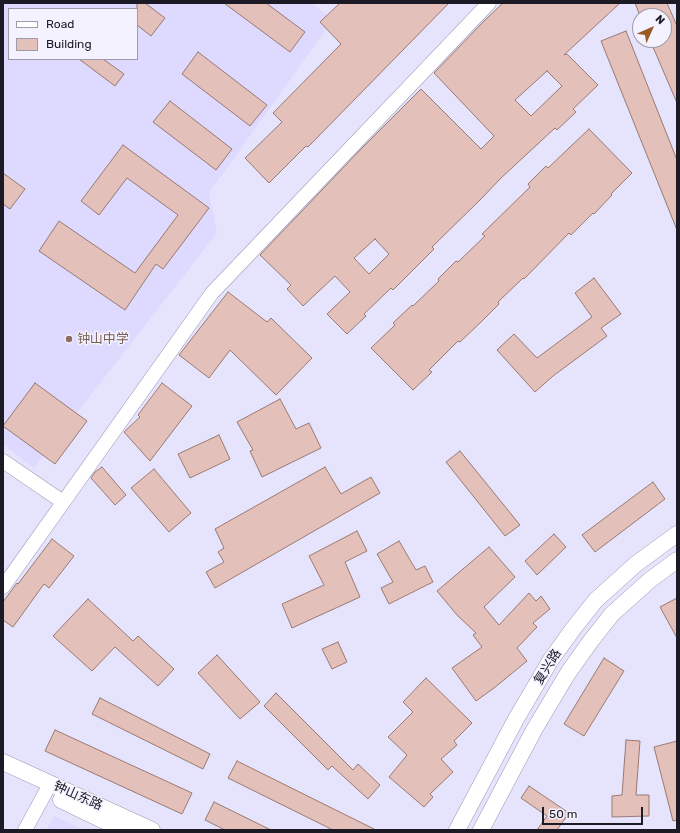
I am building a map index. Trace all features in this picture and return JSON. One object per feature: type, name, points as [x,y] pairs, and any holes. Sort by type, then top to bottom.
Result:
[{"type":"main road","name":"复兴路","points":[[457,830],[516,719],[550,661],[573,629],[596,600],[636,564],[677,534]]},
{"type":"main road","name":"复兴路","points":[[480,830],[538,723],[568,673],[590,642],[612,614],[650,580],[677,560]]},
{"type":"main road","name":"钟山东路","points":[[3,762],[123,830]]},
{"type":"main road","name":"钟山东路","points":[[3,773],[48,788],[152,830]]},
{"type":"street","points":[[3,587],[212,293],[489,3]]},
{"type":"street","points":[[3,461],[63,502]]},
{"type":"street","points":[[25,830],[48,788]]},
{"type":"shaded area","name":"钟山中学","points":[[3,3],[312,3],[333,20],[209,193],[217,233],[34,468],[3,444]]},
{"type":"shaded area","points":[[54,816],[84,830],[46,830]]},
{"type":"building","points":[[137,3],[145,3],[165,18],[151,36],[138,26]]},
{"type":"building","points":[[224,3],[266,3],[305,32],[290,52]]},
{"type":"building","points":[[340,3],[449,3],[308,147],[306,146],[269,183],[245,158],[282,122],[273,113],[341,44],[320,22]]},
{"type":"building","points":[[503,3],[620,3],[564,55],[567,54],[598,85],[573,109],[576,112],[557,130],[555,128],[501,178],[432,247],[434,249],[393,290],[391,288],[364,314],[366,316],[347,334],[327,314],[350,292],[335,276],[303,306],[287,289],[291,285],[260,255],[362,148],[421,89],[481,149],[494,136],[434,73]],"holes":[[[547,71],[562,86],[531,116],[515,100]],[[375,239],[389,254],[369,274],[354,258]]]},
{"type":"building","points":[[635,3],[667,3],[669,8],[637,8]]},
{"type":"building","points":[[672,14],[677,26],[677,103],[653,48],[672,48]]},
{"type":"building","points":[[626,31],[677,160],[677,230],[601,41]]},
{"type":"building","points":[[198,52],[267,105],[250,126],[182,74]]},
{"type":"building","points":[[80,60],[104,60],[124,74],[115,86]]},
{"type":"building","points":[[170,101],[232,149],[216,170],[153,122]]},
{"type":"building","points":[[589,129],[632,173],[594,214],[593,213],[571,235],[569,233],[524,279],[523,278],[498,302],[499,304],[481,322],[460,342],[458,341],[429,370],[432,372],[413,390],[371,348],[395,325],[393,323],[439,281],[438,279],[456,261],[458,262],[485,236],[482,234],[530,187],[528,184],[546,166],[548,168]]},
{"type":"building","points":[[123,145],[209,208],[163,269],[156,264],[125,310],[39,251],[59,221],[135,273],[178,215],[127,178],[99,215],[81,201]]},
{"type":"building","points":[[3,173],[25,189],[10,209],[3,204]]},
{"type":"building","points":[[594,278],[621,314],[601,328],[607,336],[553,376],[535,392],[497,350],[514,334],[537,358],[592,317],[575,293]]},
{"type":"building","points":[[228,292],[267,322],[271,318],[312,358],[276,395],[230,350],[209,378],[179,355]]},
{"type":"building","points":[[35,383],[87,421],[55,464],[3,426]]},
{"type":"building","points":[[162,383],[192,406],[150,461],[124,432],[140,417],[138,415]]},
{"type":"building","points":[[280,399],[296,429],[309,423],[321,448],[262,477],[250,451],[253,450],[237,422]]},
{"type":"building","points":[[219,435],[230,459],[190,478],[178,454]]},
{"type":"building","points":[[460,451],[520,525],[505,536],[446,462]]},
{"type":"building","points":[[102,467],[126,495],[115,505],[91,478],[95,472]]},
{"type":"building","points":[[325,467],[341,494],[371,477],[380,493],[215,588],[206,572],[224,562],[218,552],[224,548],[215,529]]},
{"type":"building","points":[[154,469],[191,513],[169,532],[131,488]]},
{"type":"building","points":[[653,482],[665,499],[595,552],[582,535]]},
{"type":"building","points":[[357,531],[367,551],[345,562],[360,597],[292,628],[282,604],[324,585],[309,556]]},
{"type":"building","points":[[554,534],[566,547],[537,575],[525,561]]},
{"type":"building","points":[[52,539],[74,556],[49,588],[44,584],[13,627],[3,620],[3,602]]},
{"type":"building","points":[[399,541],[416,570],[425,566],[433,582],[389,604],[381,588],[393,582],[377,554]]},
{"type":"building","points":[[489,547],[515,577],[484,607],[499,625],[529,593],[536,601],[541,596],[550,609],[533,623],[537,627],[517,648],[527,661],[476,701],[452,668],[482,647],[473,635],[476,633],[457,615],[437,591]]},
{"type":"building","points":[[677,598],[677,638],[660,607]]},
{"type":"building","points":[[88,599],[133,641],[138,636],[174,669],[158,686],[115,647],[92,671],[53,636]]},
{"type":"building","points":[[338,642],[347,662],[332,669],[322,649]]},
{"type":"building","points":[[217,655],[260,702],[240,719],[198,673]]},
{"type":"building","points":[[604,658],[624,671],[584,736],[564,724]]},
{"type":"building","points":[[426,678],[472,723],[454,741],[457,745],[441,759],[453,772],[430,794],[433,797],[424,807],[389,777],[407,755],[388,737],[413,712],[403,702]]},
{"type":"building","points":[[276,693],[353,770],[358,764],[380,785],[368,799],[332,766],[328,770],[264,706]]},
{"type":"building","points":[[100,698],[210,754],[203,769],[92,714]]},
{"type":"building","points":[[55,730],[192,793],[182,814],[45,751]]},
{"type":"building","points":[[626,740],[640,741],[636,795],[649,795],[649,816],[612,817],[612,796],[622,795]]},
{"type":"building","points":[[677,741],[677,820],[673,821],[654,747]]},
{"type":"building","points":[[237,761],[376,830],[333,830],[228,778]]},
{"type":"building","points":[[529,786],[569,813],[557,830],[537,830],[547,816],[521,798]]},
{"type":"building","points":[[214,802],[271,830],[225,830],[205,820]]},
{"type":"place","name":"钟山中学","points":[[69,339]]}]
